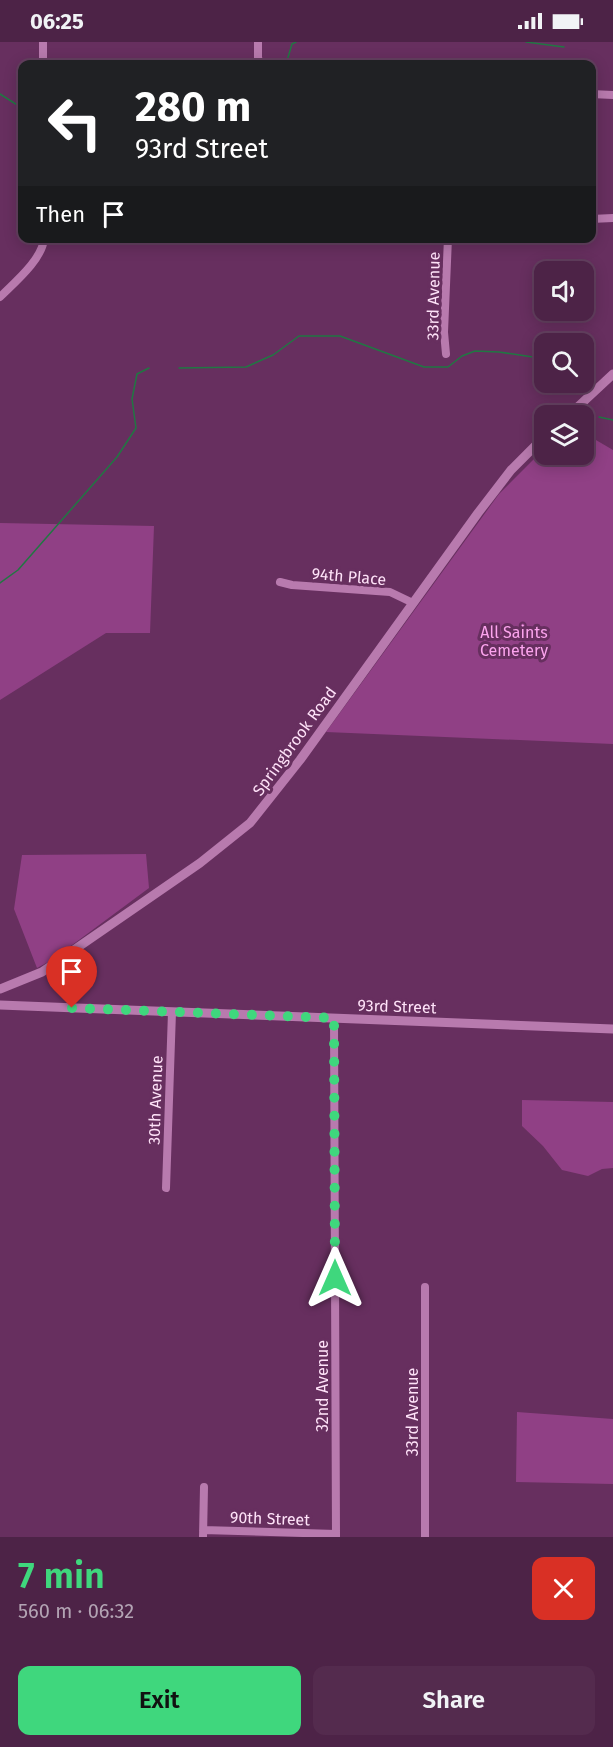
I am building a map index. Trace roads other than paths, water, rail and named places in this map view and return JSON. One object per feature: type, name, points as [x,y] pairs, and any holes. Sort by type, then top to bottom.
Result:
[{"type":"street","points":[[43,42],[43,60]]},
{"type":"street","points":[[258,42],[259,60]]},
{"type":"street","points":[[596,94],[613,95]]},
{"type":"street","points":[[596,219],[613,218]]},
{"type":"street","points":[[0,297],[24,274],[44,243]]},
{"type":"street","name":"33rd Avenue","points":[[446,354],[444,332],[448,243]]},
{"type":"street","points":[[580,405],[613,374]]},
{"type":"street","name":"Springbrook Road","points":[[0,989],[42,972],[200,863],[250,823],[300,760],[511,470],[534,447]]},
{"type":"street","name":"94th Place","points":[[280,582],[292,585],[390,592],[413,603]]},
{"type":"street","name":"93rd Street","points":[[0,1005],[613,1029]]},
{"type":"street","name":"30th Avenue","points":[[166,1188],[172,1012]]},
{"type":"street","name":"32nd Avenue","points":[[334,1018],[336,1535]]},
{"type":"street","name":"33rd Avenue","points":[[425,1287],[425,1537]]},
{"type":"street","points":[[203,1533],[204,1487]]},
{"type":"street","name":"90th Street","points":[[203,1533],[336,1535]]},
{"type":"waterway","points":[[287,60],[292,44],[296,42]]},
{"type":"waterway","points":[[526,42],[564,47]]},
{"type":"waterway","points":[[0,94],[18,105]]},
{"type":"waterway","points":[[179,368],[246,367],[273,355],[299,336],[340,336],[424,367],[448,367],[462,356],[475,351],[499,352],[534,358]]},
{"type":"waterway","points":[[0,583],[18,570],[117,457],[136,428],[132,399],[137,374],[149,368]]},
{"type":"waterway","points":[[599,417],[613,420]]},
{"type":"park label","name":"All Saints Cemetery","points":[[514,641]]}]
